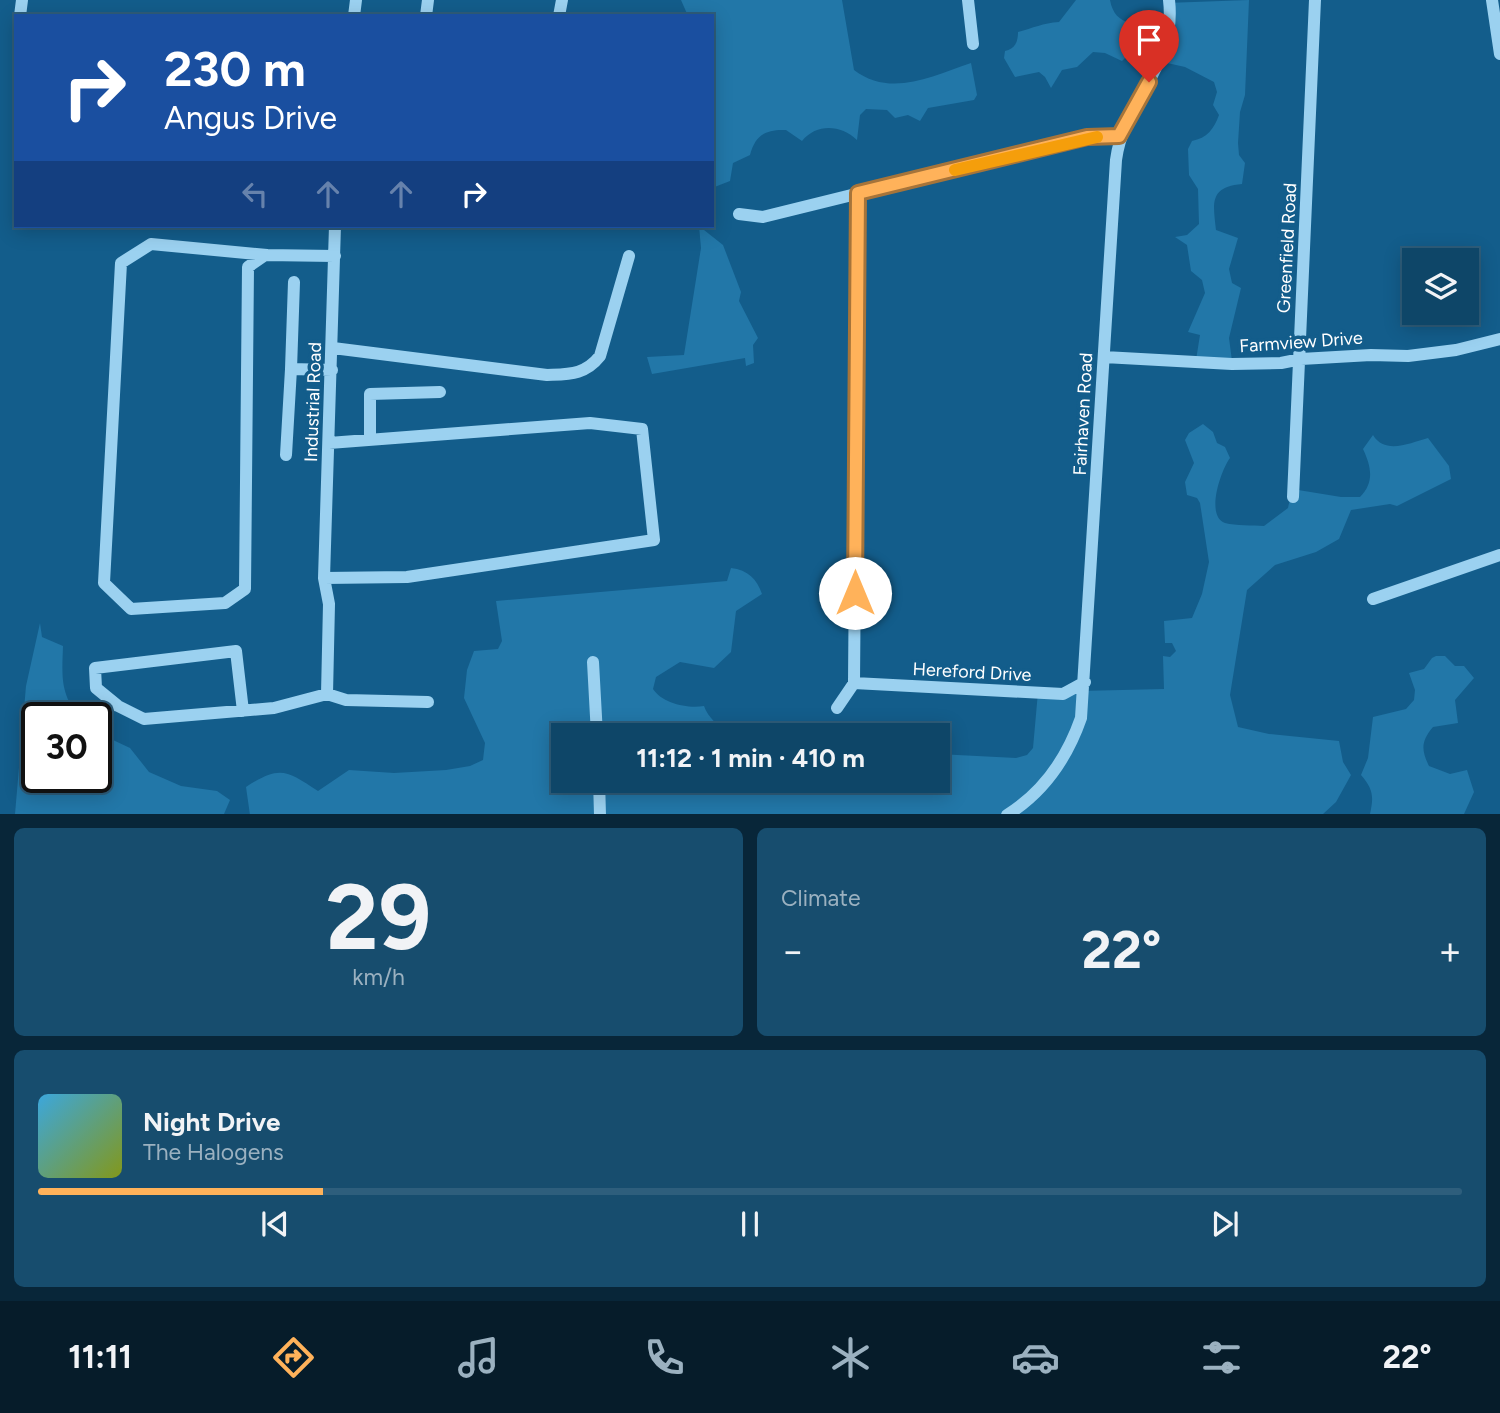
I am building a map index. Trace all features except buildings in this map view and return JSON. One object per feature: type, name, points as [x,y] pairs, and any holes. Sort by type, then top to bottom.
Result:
[{"type":"street","points":[[968,0],[972,44]]},
{"type":"street","name":"Fairhaven Road","points":[[1007,814],[1046,782],[1070,748],[1081,718],[1119,136],[1166,48],[1170,30],[1169,0]]},
{"type":"street","name":"Greenfield Road","points":[[1293,497],[1315,0]]},
{"type":"street","points":[[1492,0],[1500,54]]},
{"type":"street","points":[[739,214],[763,217],[1087,137],[1119,136]]},
{"type":"street","points":[[837,708],[854,683],[858,193]]},
{"type":"street","name":"Industrial Road","points":[[327,694],[329,604],[324,578],[335,228]]},
{"type":"street","points":[[267,255],[248,267],[245,589],[225,603],[131,609],[104,583],[121,263],[151,244],[267,255],[335,256]]},
{"type":"street","points":[[333,348],[547,375],[578,373],[591,367],[600,356],[629,256]]},
{"type":"street","points":[[286,455],[294,282]]},
{"type":"street","name":"Farmview Drive","points":[[1104,357],[1232,364],[1281,363],[1301,359],[1371,355],[1408,356],[1456,350],[1500,340]]},
{"type":"street","points":[[291,369],[332,370]]},
{"type":"street","points":[[370,440],[370,394],[440,392]]},
{"type":"street","points":[[324,578],[407,577],[654,540],[642,429],[590,423],[329,443]]},
{"type":"street","points":[[1373,599],[1500,555]]},
{"type":"street","points":[[243,711],[236,652],[95,668],[96,688],[118,705],[144,719],[243,711],[274,708],[327,694],[346,700],[428,702]]},
{"type":"street","points":[[593,662],[596,723]]},
{"type":"street","name":"Hereford Drive","points":[[854,683],[1063,694],[1085,682]]},
{"type":"street","points":[[599,793],[600,814]]},
{"type":"shaded area","points":[[681,0],[842,0],[854,70],[882,83],[897,84],[927,78],[971,63],[977,95],[974,100],[928,108],[920,121],[908,115],[895,118],[887,110],[866,109],[860,115],[857,140],[844,131],[829,128],[815,131],[802,141],[786,130],[767,132],[758,138],[750,155],[733,163],[730,181],[714,187],[714,14],[687,14]]},
{"type":"shaded area","points":[[1076,0],[1110,0],[1117,16],[1123,20],[1137,25],[1163,28],[1166,3],[1249,0],[1245,95],[1240,112],[1238,143],[1239,155],[1245,163],[1242,184],[1218,193],[1214,204],[1216,230],[1238,238],[1229,269],[1232,283],[1241,288],[1229,338],[1232,361],[1196,360],[1200,335],[1188,332],[1205,293],[1202,280],[1191,271],[1187,245],[1175,237],[1187,235],[1199,224],[1198,189],[1189,175],[1188,149],[1192,141],[1209,132],[1219,115],[1213,105],[1217,92],[1214,82],[1185,67],[1158,61],[1151,68],[1128,55],[1122,61],[1105,53],[1093,52],[1077,67],[1062,70],[1051,88],[1039,72],[1015,77],[1004,58],[1005,51],[1015,44],[1018,32],[1059,22]]},
{"type":"shaded area","points":[[699,228],[723,245],[741,292],[739,301],[758,338],[753,345],[754,363],[746,366],[745,358],[652,374],[647,357],[684,355],[701,248]]},
{"type":"shaded area","points":[[1203,424],[1213,432],[1217,443],[1225,447],[1230,458],[1219,482],[1215,503],[1219,519],[1229,524],[1264,526],[1288,508],[1292,489],[1341,497],[1360,497],[1370,480],[1363,449],[1373,435],[1384,445],[1391,446],[1406,445],[1428,438],[1449,466],[1451,479],[1397,506],[1390,504],[1351,510],[1339,539],[1316,552],[1275,565],[1247,590],[1230,695],[1238,727],[1269,734],[1339,741],[1343,762],[1351,775],[1336,802],[1323,814],[250,814],[246,787],[275,773],[298,778],[318,791],[349,770],[394,773],[446,770],[470,766],[483,760],[485,743],[464,698],[467,670],[474,651],[498,649],[502,641],[496,601],[727,581],[731,568],[751,576],[762,594],[736,611],[731,652],[714,668],[680,662],[656,677],[653,689],[662,698],[676,704],[704,706],[715,723],[551,723],[551,793],[950,793],[950,755],[1016,758],[1027,755],[1033,748],[1038,692],[1164,689],[1163,656],[1170,657],[1176,651],[1172,643],[1165,643],[1164,621],[1192,618],[1202,594],[1209,562],[1200,503],[1197,498],[1187,495],[1185,482],[1194,463],[1185,440],[1189,433]]},
{"type":"shaded area","points":[[40,623],[42,637],[63,646],[62,667],[65,692],[69,702],[25,702]]},
{"type":"shaded area","points":[[1436,656],[1445,656],[1455,666],[1464,666],[1474,678],[1455,700],[1458,723],[1433,727],[1424,741],[1425,755],[1429,766],[1450,774],[1467,770],[1474,792],[1464,814],[1370,814],[1372,793],[1361,775],[1368,758],[1373,717],[1406,709],[1414,700],[1415,690],[1409,673],[1424,669]]},
{"type":"shaded area","points":[[112,740],[130,748],[149,772],[181,786],[217,791],[230,800],[224,814],[15,814],[21,744],[21,793],[112,793]]},
{"type":"slow traffic","points":[[955,170],[1087,137],[1097,137]]},
{"type":"route","points":[[855,593],[858,193],[1087,137],[1119,136],[1149,82]]}]
